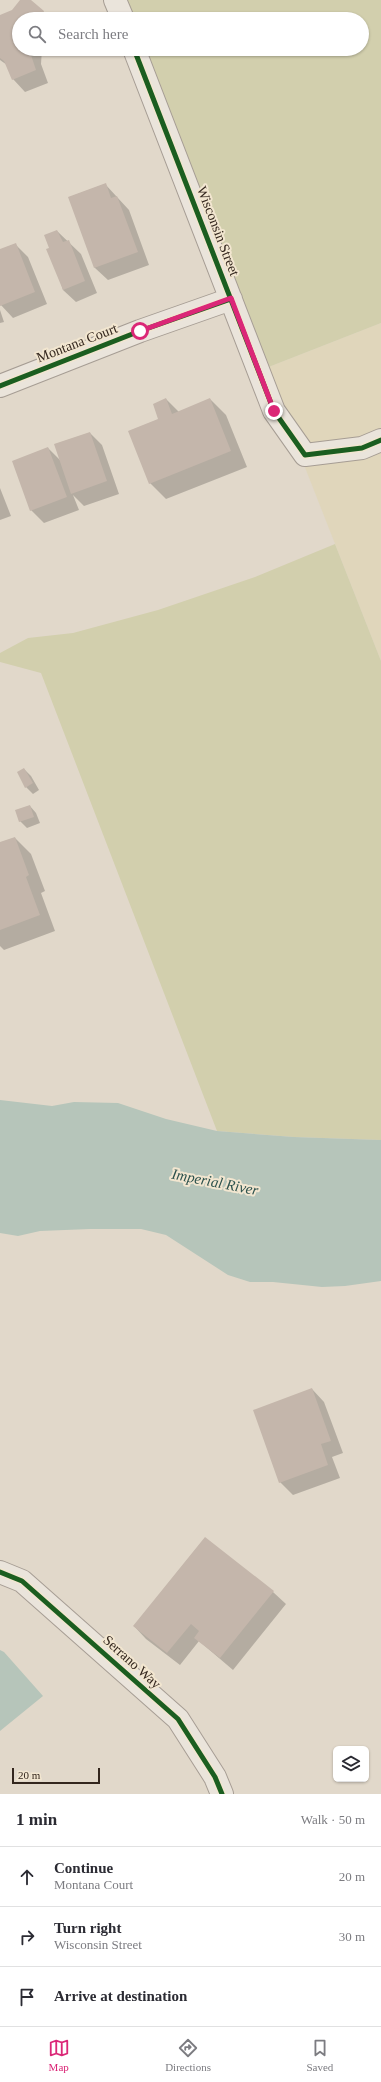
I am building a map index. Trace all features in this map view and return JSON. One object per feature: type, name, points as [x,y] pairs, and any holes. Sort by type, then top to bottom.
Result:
[{"type":"street","points":[[115,0],[120,12]]},
{"type":"street","name":"Wisconsin Street","points":[[137,56],[274,411],[305,455],[362,448],[381,440]]},
{"type":"street","name":"Montana Court","points":[[0,386],[140,331],[231,298]]},
{"type":"street","name":"Serrano Way","points":[[0,1572],[22,1581],[178,1719],[216,1777],[222,1794]]},
{"type":"shaded area","points":[[122,0],[381,0],[381,323],[266,368],[144,56],[369,56],[369,12],[127,12]]},
{"type":"shaded area","points":[[381,323],[381,661],[266,368]]},
{"type":"shaded area","points":[[335,544],[381,661],[381,1140],[294,1137],[217,1131],[41,673],[0,662],[0,653],[28,638],[73,633],[158,610],[255,577]]},
{"type":"water","name":"Imperial River","points":[[0,1100],[52,1106],[74,1102],[118,1103],[166,1119],[217,1131],[294,1137],[381,1140],[381,1281],[345,1286],[322,1287],[273,1282],[250,1282],[228,1275],[166,1235],[141,1229],[40,1231],[18,1236],[0,1233]]},
{"type":"water","points":[[0,1650],[4,1652],[43,1696],[0,1731]]},
{"type":"building","points":[[20,0],[31,0],[44,11],[12,12],[12,56],[31,56],[36,70],[12,80],[4,61],[0,58],[0,15],[12,10]]},
{"type":"building","points":[[106,183],[111,198],[117,196],[138,252],[94,268],[68,197]]},
{"type":"building","points":[[57,230],[63,242],[69,240],[85,281],[63,290],[46,249],[49,248],[44,235]]},
{"type":"building","points":[[16,243],[35,292],[0,306],[0,249]]},
{"type":"building","points":[[166,398],[172,414],[210,398],[231,451],[149,484],[128,431],[158,419],[153,404]]},
{"type":"building","points":[[90,432],[107,481],[71,494],[54,444]]},
{"type":"building","points":[[48,447],[67,497],[30,511],[12,461]]},
{"type":"building","points":[[24,768],[33,783],[25,788],[17,772]]},
{"type":"building","points":[[30,805],[34,817],[19,822],[15,810]]},
{"type":"building","points":[[15,837],[29,875],[26,877],[40,915],[0,930],[0,842]]},
{"type":"building","points":[[312,1388],[331,1441],[321,1444],[328,1465],[279,1483],[253,1410]]},
{"type":"building","points":[[205,1537],[274,1591],[220,1658],[194,1638],[199,1631],[191,1624],[167,1653],[133,1626]]},
{"type":"cycle path","points":[[137,56],[274,411],[305,455],[362,448],[381,440]]},
{"type":"cycle path","points":[[0,386],[140,331],[231,299]]},
{"type":"cycle path","points":[[0,1572],[22,1581],[178,1719],[215,1777],[222,1794]]},
{"type":"route","points":[[140,331],[231,298],[274,411]]}]
